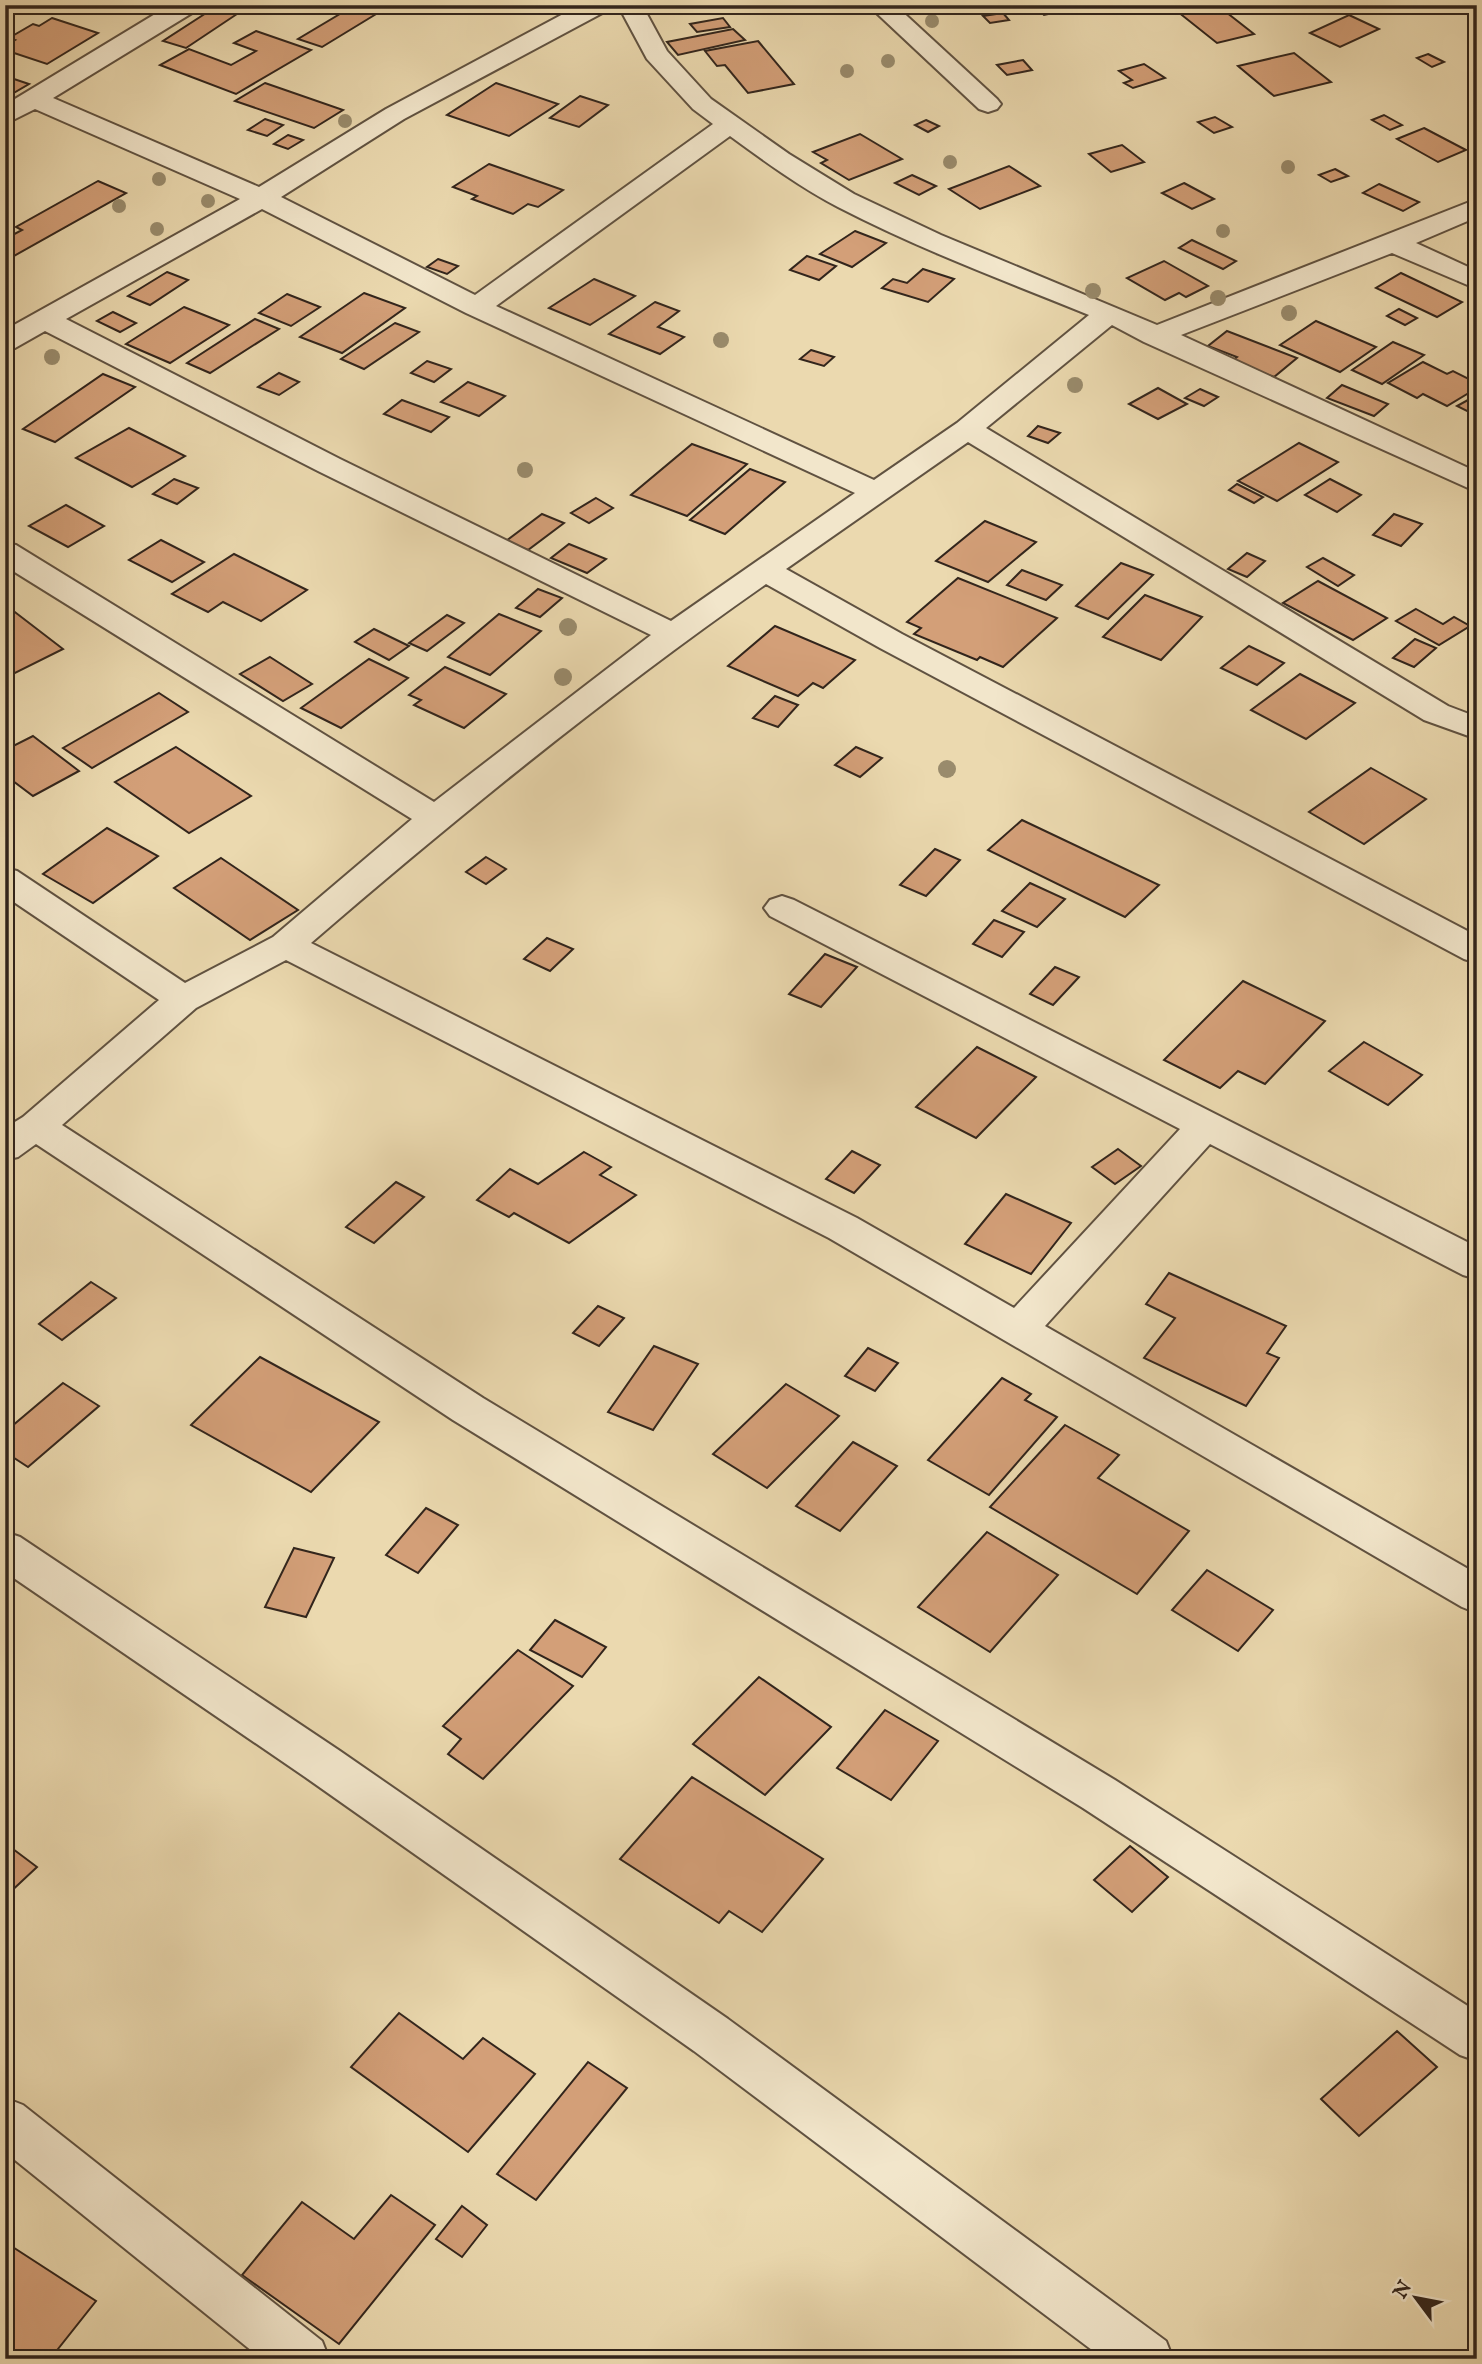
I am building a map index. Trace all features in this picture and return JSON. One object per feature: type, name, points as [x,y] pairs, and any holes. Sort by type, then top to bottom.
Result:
[{"type":"street","points":[[5,116],[188,5]]},
{"type":"street","points":[[5,342],[261,198],[395,114],[598,5]]},
{"type":"street","points":[[630,5],[656,54],[702,104],[845,200],[931,241],[1109,313],[1477,483]]},
{"type":"street","points":[[880,5],[988,104]]},
{"type":"street","points":[[34,99],[261,198],[476,306],[878,493]]},
{"type":"street","points":[[476,306],[730,124]]},
{"type":"street","points":[[1154,336],[1393,243],[1477,207]]},
{"type":"street","points":[[1393,243],[1477,281]]},
{"type":"street","points":[[1109,313],[967,429],[673,634],[435,818],[286,945],[183,999],[21,1136],[1099,1794],[1477,2039]]},
{"type":"street","points":[[44,319],[329,465],[673,634]]},
{"type":"street","points":[[967,429],[1436,713],[1477,729]]},
{"type":"street","points":[[5,552],[435,818]]},
{"type":"street","points":[[764,570],[891,641],[1477,951]]},
{"type":"street","points":[[5,879],[183,999]]},
{"type":"street","points":[[782,908],[1477,1265]]},
{"type":"street","points":[[286,945],[844,1228],[1477,1595]]},
{"type":"street","points":[[1019,1329],[1206,1125]]},
{"type":"street","points":[[5,1549],[324,1765],[710,2035],[1147,2359]]},
{"type":"street","points":[[5,2121],[303,2359]]},
{"type":"building","points":[[355,5],[386,8],[322,47],[298,39]]},
{"type":"building","points":[[1034,5],[1086,5],[1087,6],[1044,15]]},
{"type":"building","points":[[1184,5],[1217,5],[1254,34],[1217,43],[1173,8]]},
{"type":"building","points":[[217,6],[240,12],[186,48],[163,41]]},
{"type":"building","points":[[1003,13],[1009,20],[990,23],[983,16]]},
{"type":"building","points":[[1349,15],[1379,29],[1340,47],[1310,33]]},
{"type":"building","points":[[52,18],[98,33],[47,64],[5,50],[5,46],[15,40],[9,38],[33,24],[39,26]]},
{"type":"building","points":[[723,18],[730,27],[697,32],[690,24]]},
{"type":"building","points":[[733,29],[745,40],[678,55],[667,42]]},
{"type":"building","points":[[256,31],[311,50],[236,94],[160,65],[189,49],[231,65],[256,51],[234,43]]},
{"type":"building","points":[[758,41],[794,84],[748,93],[725,65],[717,66],[705,51]]},
{"type":"building","points":[[1294,53],[1331,82],[1274,96],[1238,66]]},
{"type":"building","points":[[1428,54],[1444,62],[1432,67],[1417,58]]},
{"type":"building","points":[[1023,60],[1032,70],[1007,75],[997,65]]},
{"type":"building","points":[[1144,64],[1165,78],[1133,88],[1124,83],[1132,80],[1119,71]]},
{"type":"building","points":[[5,76],[29,84],[5,98]]},
{"type":"building","points":[[265,83],[343,110],[314,128],[235,101]]},
{"type":"building","points":[[496,83],[558,104],[509,136],[447,115]]},
{"type":"building","points":[[580,96],[608,105],[579,127],[550,118]]},
{"type":"building","points":[[1384,115],[1402,125],[1390,130],[1372,120]]},
{"type":"building","points":[[1215,117],[1232,127],[1214,133],[1198,122]]},
{"type":"building","points":[[265,119],[283,125],[267,136],[248,130]]},
{"type":"building","points":[[926,120],[939,126],[928,132],[915,125]]},
{"type":"building","points":[[1424,128],[1466,150],[1438,162],[1397,139]]},
{"type":"building","points":[[860,134],[902,159],[849,180],[821,163],[827,160],[813,152]]},
{"type":"building","points":[[288,135],[303,140],[288,149],[274,144]]},
{"type":"building","points":[[1122,145],[1144,162],[1111,172],[1089,154]]},
{"type":"building","points":[[489,164],[563,190],[538,207],[528,204],[513,214],[472,199],[477,196],[453,187]]},
{"type":"building","points":[[1009,166],[1040,186],[980,209],[949,189]]},
{"type":"building","points":[[1335,169],[1348,176],[1331,182],[1319,175]]},
{"type":"building","points":[[912,175],[936,186],[919,195],[895,183]]},
{"type":"building","points":[[98,181],[126,193],[5,261],[5,239],[22,230],[16,227]]},
{"type":"building","points":[[1184,183],[1214,199],[1192,209],[1162,193]]},
{"type":"building","points":[[1379,184],[1419,202],[1403,211],[1363,193]]},
{"type":"building","points":[[855,231],[886,243],[852,267],[820,254]]},
{"type":"building","points":[[1192,240],[1236,261],[1223,269],[1179,248]]},
{"type":"building","points":[[807,256],[836,266],[819,280],[790,270]]},
{"type":"building","points":[[438,259],[458,266],[447,274],[427,267]]},
{"type":"building","points":[[1164,261],[1208,286],[1186,297],[1179,293],[1165,300],[1127,278]]},
{"type":"building","points":[[923,269],[954,279],[928,302],[882,288],[893,279],[907,283]]},
{"type":"building","points":[[167,272],[188,280],[150,305],[128,296]]},
{"type":"building","points":[[1401,273],[1462,302],[1437,317],[1376,288]]},
{"type":"building","points":[[594,279],[635,296],[590,325],[549,308]]},
{"type":"building","points":[[364,293],[405,308],[342,353],[300,337]]},
{"type":"building","points":[[287,294],[320,307],[291,326],[259,313]]},
{"type":"building","points":[[655,302],[679,311],[658,327],[684,337],[660,354],[609,334]]},
{"type":"building","points":[[184,307],[229,325],[170,363],[126,344]]},
{"type":"building","points":[[1399,309],[1417,318],[1405,325],[1387,316]]},
{"type":"building","points":[[113,312],[136,323],[120,332],[97,321]]},
{"type":"building","points":[[255,319],[279,329],[210,373],[187,363]]},
{"type":"building","points":[[1316,321],[1376,347],[1340,372],[1280,345]]},
{"type":"building","points":[[395,323],[419,332],[364,369],[341,359]]},
{"type":"building","points":[[1227,331],[1297,358],[1274,377],[1232,361],[1237,357],[1208,346]]},
{"type":"building","points":[[1393,342],[1424,355],[1382,384],[1352,370]]},
{"type":"building","points":[[811,350],[834,357],[824,366],[800,359]]},
{"type":"building","points":[[427,361],[451,369],[434,382],[411,373]]},
{"type":"building","points":[[1423,362],[1447,374],[1453,371],[1477,383],[1477,388],[1447,406],[1423,394],[1417,398],[1388,383]]},
{"type":"building","points":[[279,373],[299,382],[279,395],[258,387]]},
{"type":"building","points":[[103,374],[135,387],[55,442],[23,429]]},
{"type":"building","points":[[468,382],[505,396],[479,416],[441,402]]},
{"type":"building","points":[[1342,385],[1388,404],[1374,416],[1327,398]]},
{"type":"building","points":[[1158,388],[1187,404],[1158,419],[1129,404]]},
{"type":"building","points":[[1200,389],[1218,397],[1204,406],[1185,398]]},
{"type":"building","points":[[1477,395],[1477,416],[1457,406]]},
{"type":"building","points":[[402,400],[449,417],[431,432],[384,414]]},
{"type":"building","points":[[1038,426],[1060,433],[1048,443],[1028,436]]},
{"type":"building","points":[[129,428],[185,456],[132,487],[76,458]]},
{"type":"building","points":[[1299,443],[1338,462],[1277,501],[1238,481]]},
{"type":"building","points":[[692,444],[747,464],[687,516],[631,495]]},
{"type":"building","points":[[750,469],[785,482],[725,534],[690,520]]},
{"type":"building","points":[[174,479],[198,488],[177,504],[153,494]]},
{"type":"building","points":[[1330,479],[1361,495],[1337,512],[1305,495]]},
{"type":"building","points":[[1237,484],[1263,497],[1254,503],[1229,490]]},
{"type":"building","points":[[596,498],[613,508],[589,523],[571,513]]},
{"type":"building","points":[[66,505],[104,526],[68,547],[29,526]]},
{"type":"building","points":[[542,514],[564,523],[528,550],[506,541]]},
{"type":"building","points":[[1394,514],[1422,524],[1401,546],[1373,535]]},
{"type":"building","points":[[985,521],[1036,542],[988,582],[936,561]]},
{"type":"building","points":[[161,540],[204,562],[172,582],[129,560]]},
{"type":"building","points":[[569,544],[606,559],[587,573],[551,558]]},
{"type":"building","points":[[1247,553],[1265,561],[1247,577],[1228,569]]},
{"type":"building","points":[[234,554],[307,590],[261,621],[223,602],[208,612],[172,594]]},
{"type":"building","points":[[1323,558],[1354,575],[1338,586],[1307,567]]},
{"type":"building","points":[[1121,563],[1153,575],[1108,619],[1076,606]]},
{"type":"building","points":[[1022,570],[1062,585],[1046,600],[1007,585]]},
{"type":"building","points":[[958,578],[1057,618],[1003,667],[980,657],[977,660],[914,634],[921,628],[907,622]]},
{"type":"building","points":[[1318,581],[1387,618],[1353,640],[1283,603]]},
{"type":"building","points":[[538,589],[562,598],[540,617],[516,608]]},
{"type":"building","points":[[1145,595],[1202,617],[1161,660],[1103,637]]},
{"type":"building","points":[[5,607],[63,649],[5,678]]},
{"type":"building","points":[[1416,609],[1443,624],[1454,617],[1470,626],[1439,645],[1396,621]]},
{"type":"building","points":[[499,614],[541,631],[490,675],[448,657]]},
{"type":"building","points":[[447,615],[464,623],[427,651],[409,643]]},
{"type":"building","points":[[775,626],[855,660],[823,688],[813,683],[798,696],[728,666]]},
{"type":"building","points":[[374,629],[409,646],[389,660],[355,642]]},
{"type":"building","points":[[1415,639],[1436,648],[1414,667],[1393,658]]},
{"type":"building","points":[[1249,646],[1284,663],[1257,685],[1221,668]]},
{"type":"building","points":[[270,657],[312,684],[283,701],[240,674]]},
{"type":"building","points":[[369,659],[408,678],[341,728],[301,708]]},
{"type":"building","points":[[445,667],[506,694],[464,728],[414,705],[421,700],[409,695]]},
{"type":"building","points":[[1300,674],[1355,703],[1306,739],[1251,710]]},
{"type":"building","points":[[159,693],[188,712],[92,768],[63,748]]},
{"type":"building","points":[[775,696],[798,705],[778,727],[753,718]]},
{"type":"building","points":[[33,736],[79,771],[33,796],[5,775],[5,750]]},
{"type":"building","points":[[176,747],[251,796],[189,833],[115,782]]},
{"type":"building","points":[[856,747],[882,758],[860,777],[835,765]]},
{"type":"building","points":[[1371,768],[1426,799],[1364,844],[1309,812]]},
{"type":"building","points":[[1022,820],[1159,885],[1125,917],[988,850]]},
{"type":"building","points":[[107,828],[158,856],[93,903],[43,874]]},
{"type":"building","points":[[935,849],[960,860],[926,896],[900,885]]},
{"type":"building","points":[[486,857],[506,869],[486,884],[466,872]]},
{"type":"building","points":[[221,858],[298,910],[250,940],[174,888]]},
{"type":"building","points":[[1030,883],[1065,899],[1037,927],[1002,911]]},
{"type":"building","points":[[994,920],[1024,932],[1002,957],[973,944]]},
{"type":"building","points":[[547,938],[573,949],[550,971],[524,959]]},
{"type":"building","points":[[825,954],[857,967],[821,1007],[789,994]]},
{"type":"building","points":[[1055,967],[1079,977],[1053,1005],[1030,994]]},
{"type":"building","points":[[1243,981],[1325,1021],[1265,1084],[1238,1071],[1220,1088],[1164,1060]]},
{"type":"building","points":[[1364,1042],[1422,1075],[1388,1105],[1329,1071]]},
{"type":"building","points":[[977,1047],[1036,1077],[976,1138],[916,1107]]},
{"type":"building","points":[[1118,1149],[1141,1166],[1115,1184],[1092,1167]]},
{"type":"building","points":[[852,1151],[880,1165],[854,1193],[826,1179]]},
{"type":"building","points":[[584,1152],[611,1167],[600,1175],[636,1195],[569,1243],[514,1213],[509,1217],[477,1200],[510,1169],[538,1184]]},
{"type":"building","points":[[396,1182],[424,1197],[374,1243],[346,1227]]},
{"type":"building","points":[[1006,1194],[1071,1223],[1031,1274],[965,1244]]},
{"type":"building","points":[[1169,1273],[1286,1326],[1267,1353],[1279,1358],[1246,1406],[1144,1358],[1175,1318],[1146,1304]]},
{"type":"building","points":[[91,1282],[116,1298],[62,1340],[39,1324]]},
{"type":"building","points":[[598,1306],[624,1318],[599,1346],[573,1333]]},
{"type":"building","points":[[654,1346],[698,1364],[653,1430],[608,1412]]},
{"type":"building","points":[[868,1348],[898,1363],[875,1391],[845,1376]]},
{"type":"building","points":[[260,1357],[379,1422],[311,1492],[191,1425]]},
{"type":"building","points":[[1002,1378],[1031,1394],[1025,1400],[1057,1417],[989,1495],[928,1460]]},
{"type":"building","points":[[63,1383],[99,1406],[28,1467],[5,1452],[5,1432]]},
{"type":"building","points":[[786,1384],[839,1416],[767,1488],[713,1454]]},
{"type":"building","points":[[1065,1425],[1119,1455],[1098,1478],[1189,1531],[1137,1594],[990,1507]]},
{"type":"building","points":[[853,1442],[897,1466],[840,1531],[796,1506]]},
{"type":"building","points":[[426,1508],[458,1525],[418,1573],[386,1555]]},
{"type":"building","points":[[987,1532],[1058,1575],[990,1652],[918,1607]]},
{"type":"building","points":[[294,1548],[334,1558],[306,1617],[265,1607]]},
{"type":"building","points":[[1207,1570],[1273,1610],[1238,1651],[1172,1610]]},
{"type":"building","points":[[555,1620],[606,1647],[582,1677],[530,1650]]},
{"type":"building","points":[[518,1650],[573,1686],[483,1779],[448,1754],[461,1739],[443,1726]]},
{"type":"building","points":[[759,1677],[831,1727],[765,1795],[693,1744]]},
{"type":"building","points":[[885,1710],[938,1741],[891,1800],[837,1768]]},
{"type":"building","points":[[692,1777],[823,1859],[762,1932],[729,1911],[719,1923],[620,1859]]},
{"type":"building","points":[[5,1843],[37,1867],[5,1897]]},
{"type":"building","points":[[1130,1846],[1168,1877],[1132,1912],[1094,1880]]},
{"type":"building","points":[[399,2013],[463,2059],[483,2038],[535,2074],[468,2152],[351,2067]]},
{"type":"building","points":[[1397,2031],[1437,2067],[1359,2136],[1321,2099]]},
{"type":"building","points":[[588,2062],[627,2088],[536,2200],[497,2174]]},
{"type":"building","points":[[391,2195],[435,2225],[339,2344],[242,2275],[302,2202],[354,2239]]},
{"type":"building","points":[[462,2206],[487,2225],[462,2257],[436,2239]]},
{"type":"building","points":[[5,2242],[96,2301],[50,2359],[5,2359]]}]
